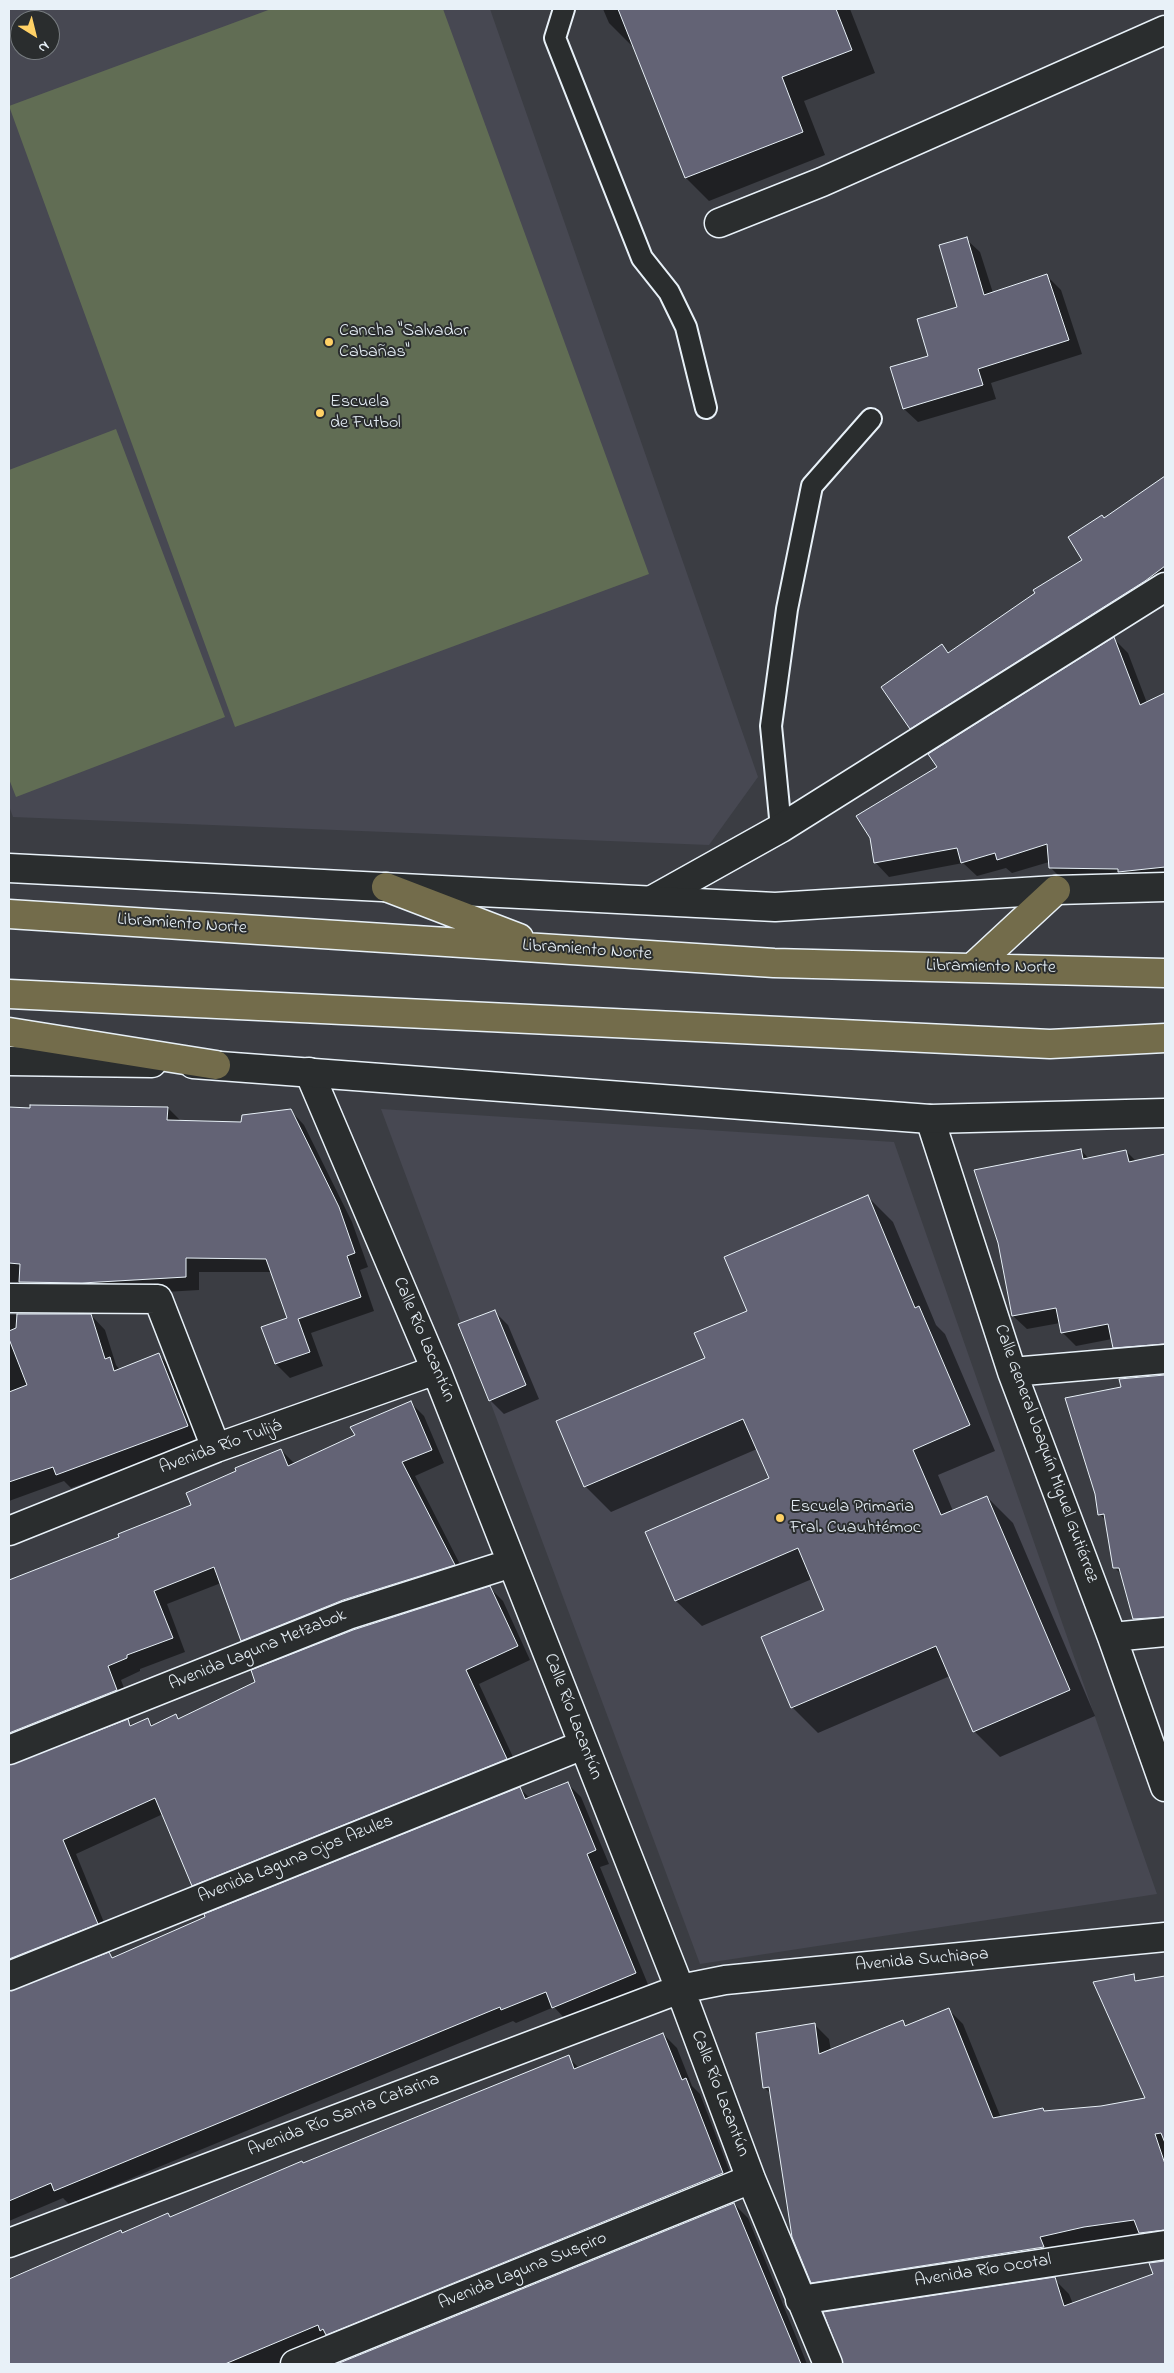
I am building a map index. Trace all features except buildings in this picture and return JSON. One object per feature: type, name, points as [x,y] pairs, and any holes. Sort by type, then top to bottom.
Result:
[{"type":"highway","points":[[386,887],[543,948]]},
{"type":"highway","points":[[973,967],[1056,890]]},
{"type":"highway","name":"Libramiento Norte","points":[[9,914],[774,962],[1165,973]]},
{"type":"highway","points":[[9,994],[1040,1044],[1165,1038]]},
{"type":"highway","points":[[9,1032],[216,1065]]},
{"type":"street","points":[[719,223],[822,182],[1165,30]]},
{"type":"street","points":[[652,900],[781,828],[1165,587]]},
{"type":"street","points":[[9,868],[775,907],[1056,890],[1165,888]]},
{"type":"street","points":[[9,1061],[216,1065],[930,1119],[1165,1113]]},
{"type":"street","name":"Calle Río Lacantún","points":[[309,1072],[436,1370],[680,1990],[751,2179],[828,2364]]},
{"type":"street","name":"Calle General Joaquín Miguel Gutiérrez","points":[[930,1119],[1012,1372],[1112,1637],[1165,1787]]},
{"type":"street","points":[[9,1298],[158,1300],[216,1448]]},
{"type":"street","points":[[1012,1372],[1165,1358]]},
{"type":"street","name":"Avenida Río Tulijá","points":[[9,1531],[216,1448],[436,1370]]},
{"type":"street","name":"Avenida Laguna Metzabok","points":[[9,1750],[348,1615],[512,1563]]},
{"type":"street","points":[[1112,1637],[1165,1632]]},
{"type":"street","name":"Avenida Laguna Ojos Azules","points":[[9,1976],[583,1745]]},
{"type":"street","name":"Avenida Suchiapa","points":[[680,1990],[725,1980],[1165,1937]]},
{"type":"street","name":"Avenida Río Santa Catarina","points":[[9,2243],[680,1990]]},
{"type":"street","name":"Avenida Laguna Suspiro","points":[[296,2364],[751,2179]]},
{"type":"street","name":"Avenida Río Ocotal","points":[[800,2300],[1165,2244]]},
{"type":"lane","points":[[564,9],[555,38],[642,258],[669,292],[686,328],[706,408]]},
{"type":"lane","points":[[781,828],[771,726],[787,609],[812,486],[871,419]]},
{"type":"shaded area","name":"Escuela de Futbol","points":[[9,9],[490,9],[758,777],[709,845],[13,817],[9,806]]},
{"type":"shaded area","name":"Escuela Primaria Fral. Cuauhtémoc","points":[[381,1109],[894,1142],[1157,1894],[700,1964]]},
{"type":"green space","name":"Cancha \"Salvador Cabañas\"","points":[[271,9],[443,9],[649,574],[235,727],[9,106]]},
{"type":"green space","points":[[116,429],[225,717],[16,797],[9,779],[9,470]]},
{"type":"place","name":"Cancha \"Salvador Cabañas\"","points":[[329,342]]},
{"type":"place","name":"Escuela de Futbol","points":[[320,413]]},
{"type":"place","name":"Escuela Primaria Fral. Cuauhtémoc","points":[[780,1518]]}]
